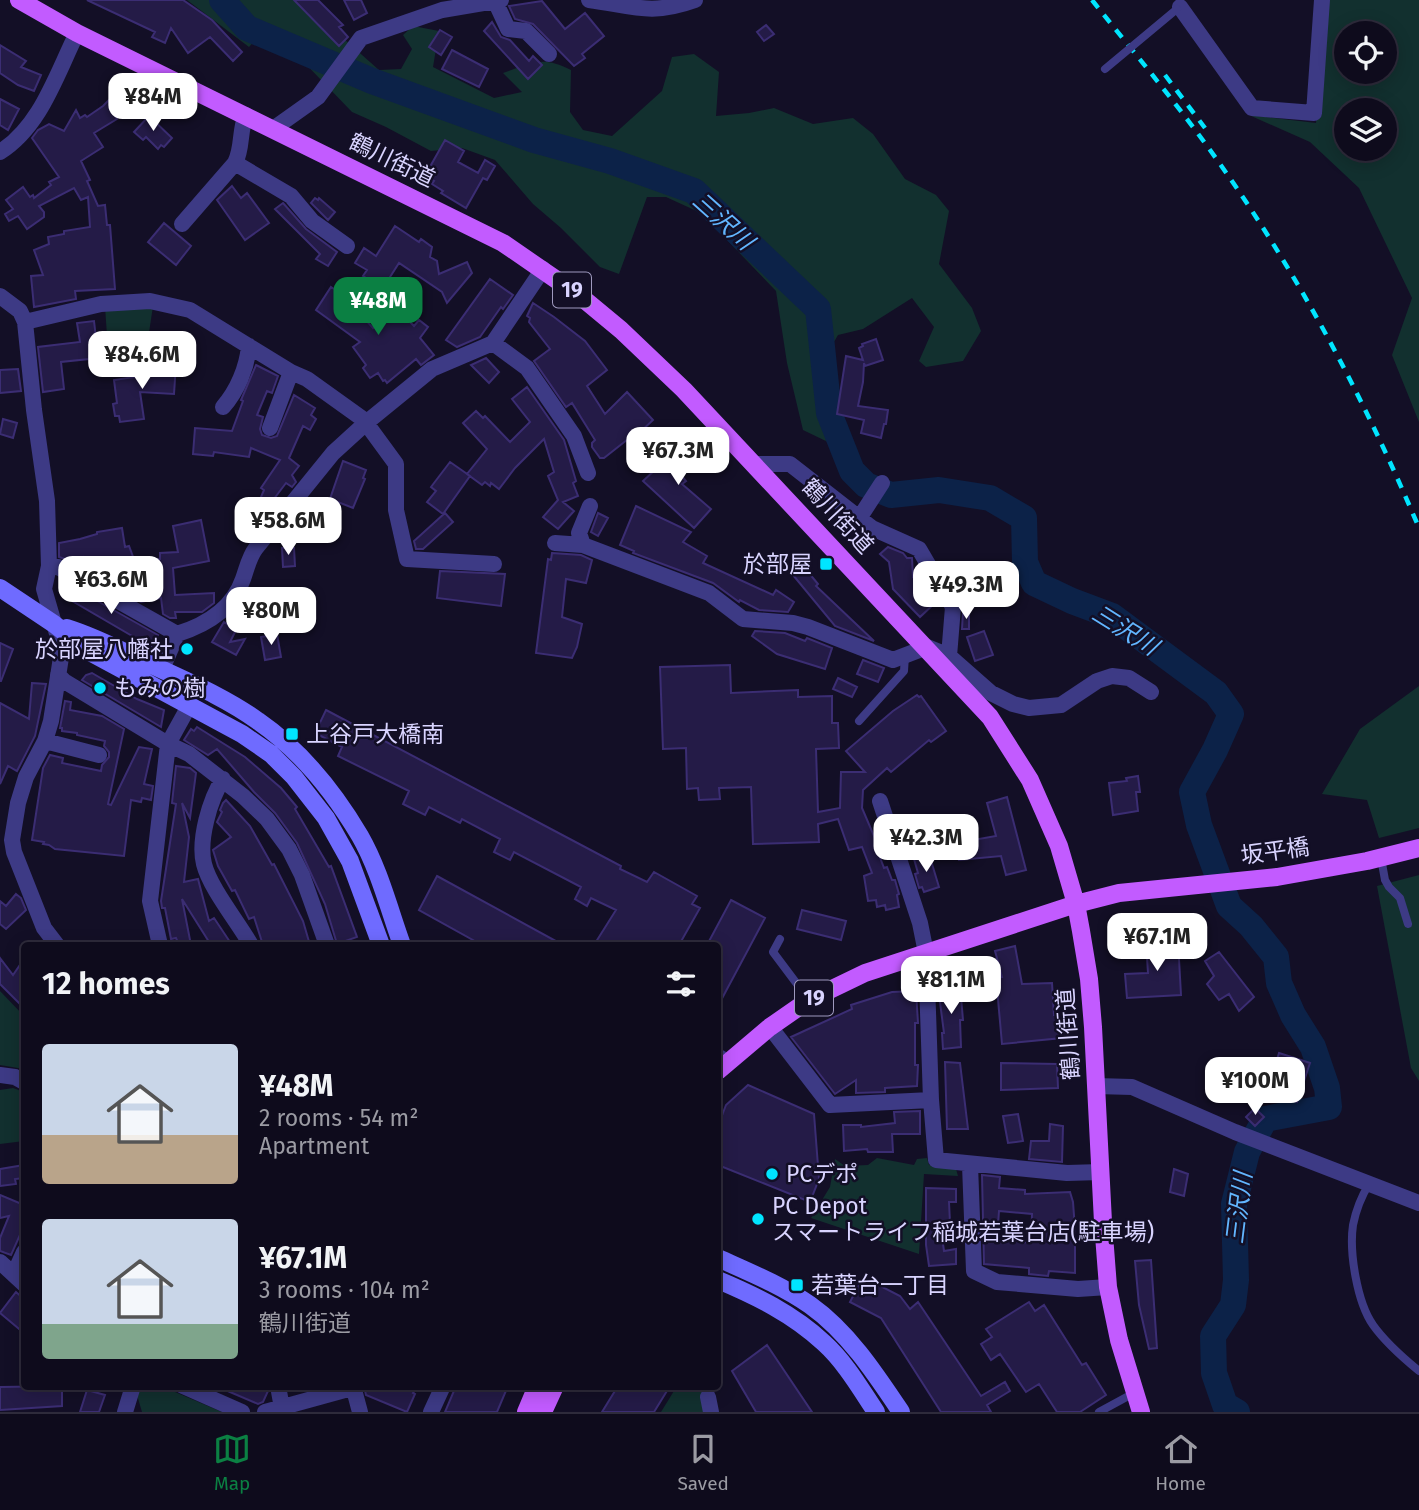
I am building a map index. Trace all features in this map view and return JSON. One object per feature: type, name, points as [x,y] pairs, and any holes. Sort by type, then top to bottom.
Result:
[{"type":"main road","name":"鶴川街道","points":[[19,0],[77,33],[503,243],[543,268],[621,330],[755,464],[990,716],[1030,780],[1059,846],[1076,904],[1089,979],[1108,1287],[1119,1340],[1141,1412]]},
{"type":"main road","name":"19","points":[[1374,860],[1419,848]]},
{"type":"main road","name":"坂平橋","points":[[1076,904],[1119,893],[1277,877],[1374,860]]},
{"type":"main road","name":"19","points":[[722,1060],[809,1000],[865,973],[1076,904]]},
{"type":"main road","points":[[526,1412],[535,1390]]},
{"type":"main road","points":[[543,1412],[553,1390]]},
{"type":"street","points":[[273,128],[318,97],[361,38],[442,10],[501,0]]},
{"type":"street","points":[[589,0],[645,10],[672,8],[695,0]]},
{"type":"street","points":[[1181,5],[1252,108],[1314,113],[1322,0]]},
{"type":"street","points":[[495,1],[508,29],[526,31],[549,54]]},
{"type":"street","points":[[0,152],[21,138],[36,118],[77,33]]},
{"type":"street","points":[[182,224],[235,163],[241,126],[246,115]]},
{"type":"street","points":[[235,163],[290,196],[312,221],[347,246]]},
{"type":"street","points":[[49,566],[58,567],[177,634],[224,610],[234,599],[251,555],[333,453],[424,373],[493,343],[543,268]]},
{"type":"street","points":[[0,296],[20,311],[25,322],[45,485],[49,566],[44,589],[62,651],[51,721],[45,741],[26,777],[18,803],[12,840],[14,852],[44,928],[55,942]]},
{"type":"street","points":[[25,322],[130,300],[150,301],[190,310],[307,379],[367,423],[396,464],[396,510],[407,559],[494,564]]},
{"type":"street","points":[[493,343],[527,368],[574,436],[588,473]]},
{"type":"street","points":[[223,407],[233,396],[248,358],[249,346]]},
{"type":"street","points":[[270,428],[291,372]]},
{"type":"street","points":[[755,464],[790,464],[864,511],[872,528],[919,549],[953,607],[950,656]]},
{"type":"street","points":[[864,511],[882,483]]},
{"type":"street","points":[[583,545],[579,533],[590,506]]},
{"type":"street","points":[[555,543],[583,545],[709,593],[743,620],[808,626],[893,660],[927,647],[950,656],[991,693],[1013,704],[1029,708],[1061,705],[1097,681],[1112,676],[1129,678],[1151,692]]},
{"type":"street","points":[[0,588],[88,650],[242,734],[271,754],[294,777],[326,818],[350,861],[380,942]]},
{"type":"street","points":[[54,624],[90,636],[219,697],[258,721],[297,753],[333,795],[361,838],[401,942]]},
{"type":"street","points":[[162,670],[177,634]]},
{"type":"street","points":[[58,675],[168,744],[189,754],[223,779],[267,820],[289,849],[302,874],[326,942]]},
{"type":"street","points":[[159,942],[150,901],[168,744],[189,706]]},
{"type":"street","points":[[45,741],[99,755]]},
{"type":"street","points":[[223,779],[215,792],[207,818],[203,844],[204,863],[212,882],[249,942]]},
{"type":"street","points":[[880,801],[920,923],[926,953],[936,1160],[1067,1173],[1101,1172]]},
{"type":"street","points":[[770,1027],[830,1105],[931,1100]]},
{"type":"street","points":[[0,1075],[15,1077],[21,1081]]},
{"type":"street","points":[[1096,1086],[1132,1087],[1276,1149],[1419,1203]]},
{"type":"street","points":[[970,1165],[974,1271],[997,1282],[1078,1289],[1108,1287]]},
{"type":"street","points":[[721,1259],[768,1280],[810,1305],[853,1346],[901,1412]]},
{"type":"street","points":[[0,1262],[19,1279]]},
{"type":"street","points":[[721,1281],[758,1297],[789,1315],[825,1343],[847,1368],[876,1412]]},
{"type":"street","points":[[125,1412],[132,1390]]},
{"type":"street","points":[[193,1390],[242,1412]]},
{"type":"street","points":[[279,1390],[282,1408]]},
{"type":"street","points":[[265,1412],[343,1390]]},
{"type":"street","points":[[354,1390],[360,1412]]},
{"type":"street","points":[[431,1412],[441,1390]]},
{"type":"lane","points":[[1105,69],[1181,5]]},
{"type":"lane","points":[[859,721],[904,671],[905,656]]},
{"type":"lane","points":[[1374,860],[1389,887],[1400,898],[1408,923]]},
{"type":"lane","points":[[780,939],[773,952],[809,1000]]},
{"type":"lane","points":[[1369,1184],[1359,1202],[1353,1225],[1352,1250],[1357,1284],[1371,1323],[1388,1343],[1419,1370]]},
{"type":"lane","points":[[1099,1412],[1134,1393]]},
{"type":"green space","points":[[187,0],[300,0],[379,70],[401,69],[412,49],[403,35],[413,26],[439,31],[433,67],[494,98],[522,92],[503,73],[537,62],[561,65],[571,70],[570,112],[583,130],[612,136],[662,91],[672,57],[694,54],[719,72],[716,116],[774,108],[813,124],[853,118],[873,134],[905,179],[936,195],[949,211],[939,264],[972,308],[981,331],[963,361],[926,367],[919,361],[934,327],[912,298],[863,329],[838,335],[816,373],[830,443],[803,430],[787,363],[776,291],[701,213],[666,197],[647,197],[619,274],[600,267],[533,204],[495,160],[462,148],[431,151],[352,112],[268,25],[249,47]]},
{"type":"green space","points":[[1324,0],[1419,0],[1419,422],[1392,355],[1412,298],[1359,188],[1310,142],[1249,115],[1316,123]]},
{"type":"green space","points":[[105,306],[153,306],[144,366],[109,366]]},
{"type":"green space","points":[[1419,686],[1419,828],[1379,838],[1367,800],[1322,794],[1360,729]]},
{"type":"green space","points":[[1419,875],[1419,1081],[1411,1068],[1377,886]]},
{"type":"green space","points":[[0,991],[21,1013],[21,1068],[0,1065]]},
{"type":"green space","points":[[13,1088],[21,1091],[21,1141],[0,1144],[0,1090]]},
{"type":"green space","points":[[877,1158],[914,1165],[917,1159],[927,1158],[929,1165],[956,1169],[958,1176],[924,1174],[919,1254],[811,1218],[830,1187],[835,1159],[845,1166],[868,1165]]},
{"type":"green space","points":[[139,1390],[170,1390],[222,1412],[142,1412],[137,1395]]},
{"type":"green space","points":[[675,1390],[703,1390],[706,1412],[661,1412]]},
{"type":"building","points":[[87,0],[183,0],[212,20],[242,52],[233,61],[210,37],[188,53],[171,28],[165,43],[152,37],[155,32]]},
{"type":"building","points":[[294,0],[318,0],[343,25],[339,27],[348,37],[339,46]]},
{"type":"building","points":[[344,0],[361,0],[367,13],[354,20]]},
{"type":"building","points":[[542,1],[565,29],[585,13],[604,36],[582,54],[585,58],[574,66],[533,24],[515,19],[509,6]]},
{"type":"building","points":[[492,22],[501,37],[510,40],[529,61],[533,56],[542,65],[528,79],[484,31]]},
{"type":"building","points":[[766,25],[774,34],[764,41],[757,32]]},
{"type":"building","points":[[440,30],[452,37],[441,55],[429,47]]},
{"type":"building","points":[[0,45],[26,61],[21,67],[41,75],[34,91],[18,85],[0,73]]},
{"type":"building","points":[[452,50],[488,69],[479,87],[442,69]]},
{"type":"building","points":[[118,91],[128,100],[114,114],[117,119],[94,133],[103,147],[81,161],[98,206],[105,205],[107,225],[110,225],[115,289],[75,291],[76,299],[34,307],[31,276],[43,275],[34,250],[49,244],[48,237],[64,234],[64,231],[90,227],[88,197],[81,200],[74,188],[39,206],[44,217],[27,229],[18,216],[9,221],[5,214],[13,209],[6,200],[23,187],[30,197],[33,195],[34,198],[51,185],[49,182],[59,177],[32,138],[38,130],[49,124],[64,131],[76,110],[80,118],[85,115],[87,117]]},
{"type":"building","points":[[0,99],[19,109],[8,130],[0,125]]},
{"type":"building","points":[[149,116],[172,138],[164,147],[161,145],[158,149],[146,137],[143,140],[134,132]]},
{"type":"building","points":[[445,140],[464,151],[458,162],[478,173],[485,160],[495,166],[487,180],[483,178],[466,208],[441,193],[443,191],[432,184],[434,181],[430,179],[436,168],[431,165]]},
{"type":"building","points":[[232,186],[241,198],[247,193],[269,223],[245,240],[217,200]]},
{"type":"building","points":[[315,198],[319,198],[335,212],[328,220],[311,203]]},
{"type":"building","points":[[283,203],[306,229],[337,252],[328,266],[316,259],[320,254],[275,209]]},
{"type":"building","points":[[164,223],[191,246],[176,265],[148,242]]},
{"type":"building","points":[[395,226],[432,247],[430,257],[437,261],[439,274],[467,262],[472,273],[447,303],[442,292],[399,263],[383,288],[363,276],[367,270],[355,263],[364,248],[376,256]]},
{"type":"building","points":[[490,279],[513,295],[480,337],[457,347],[446,340]]},
{"type":"building","points":[[331,287],[357,304],[355,308],[373,328],[394,306],[414,326],[419,320],[428,327],[420,338],[434,355],[421,365],[416,359],[387,383],[378,373],[370,378],[363,368],[366,365],[353,347],[360,342],[316,310]]},
{"type":"building","points":[[533,303],[585,341],[607,370],[587,386],[605,414],[627,392],[653,420],[604,458],[600,458],[592,447],[595,440],[572,403],[566,407],[534,361],[550,349],[529,322],[530,318],[527,316]]},
{"type":"building","points":[[94,321],[98,355],[89,356],[89,359],[61,362],[64,389],[43,392],[38,347],[80,342],[77,323]]},
{"type":"building","points":[[876,339],[883,360],[865,366],[864,363],[858,406],[888,410],[881,438],[861,433],[864,420],[837,414],[846,356],[863,360],[859,348],[862,344]]},
{"type":"building","points":[[486,358],[499,372],[489,383],[471,365]]},
{"type":"building","points":[[159,363],[176,364],[174,394],[140,392],[144,419],[120,422],[119,416],[115,416],[113,404],[117,403],[114,380],[154,374]]},
{"type":"building","points":[[256,365],[278,376],[272,393],[267,391],[257,415],[263,417],[260,429],[262,435],[271,438],[277,436],[294,395],[315,408],[311,415],[316,419],[310,430],[303,426],[289,458],[299,466],[292,475],[296,482],[292,487],[286,483],[270,504],[261,497],[264,490],[261,488],[280,460],[251,448],[249,457],[214,452],[213,456],[193,454],[195,428],[232,431],[243,401],[241,400]]},
{"type":"building","points":[[18,369],[21,391],[0,393],[0,370]]},
{"type":"building","points":[[527,387],[564,440],[576,481],[573,483],[578,496],[563,502],[574,511],[558,529],[543,517],[558,500],[548,476],[554,472],[544,439],[515,468],[499,489],[491,483],[490,486],[485,482],[482,485],[467,474],[487,449],[463,423],[476,411],[483,418],[485,416],[510,442],[530,422],[512,399]]},
{"type":"building","points":[[3,419],[17,423],[13,438],[0,434]]},
{"type":"building","points":[[682,445],[695,460],[679,473],[686,481],[682,484],[711,509],[694,528],[643,481]]},
{"type":"building","points":[[343,461],[366,470],[353,508],[330,499]]},
{"type":"building","points":[[450,462],[470,476],[443,514],[427,502],[436,491],[431,487]]},
{"type":"building","points":[[262,502],[272,511],[261,524],[252,516]]},
{"type":"building","points":[[636,506],[691,532],[683,542],[707,556],[703,563],[773,595],[776,590],[794,602],[788,612],[759,610],[740,600],[739,602],[713,583],[633,553],[634,551],[620,545]]},
{"type":"building","points":[[445,513],[453,522],[423,549],[416,549],[414,541]]},
{"type":"building","points":[[598,513],[608,518],[598,536],[591,532]]},
{"type":"building","points":[[201,520],[209,561],[173,568],[175,595],[214,593],[214,603],[202,612],[175,612],[176,618],[170,618],[163,614],[161,598],[141,602],[134,598],[130,581],[125,582],[121,563],[86,569],[83,557],[68,560],[59,557],[59,543],[122,528],[125,547],[129,546],[135,562],[160,559],[160,553],[178,552],[173,526]]},
{"type":"building","points":[[888,547],[912,558],[913,577],[920,576],[923,589],[928,586],[937,601],[920,617],[893,589],[889,562],[880,554]]},
{"type":"building","points":[[282,548],[294,548],[295,566],[283,567]]},
{"type":"building","points":[[552,553],[581,555],[592,560],[586,583],[566,579],[562,617],[582,624],[572,658],[536,653],[548,559],[551,560]]},
{"type":"building","points":[[955,565],[971,592],[960,598],[956,584],[953,586],[946,575],[955,570]]},
{"type":"building","points":[[803,566],[818,584],[816,586],[874,641],[835,626],[793,575]]},
{"type":"building","points":[[440,571],[505,574],[501,606],[437,598]]},
{"type":"building","points":[[67,584],[158,635],[151,647],[62,595]]},
{"type":"building","points":[[963,612],[969,612],[969,629],[962,629]]},
{"type":"building","points":[[224,622],[236,630],[230,642],[245,639],[236,655],[212,642]]},
{"type":"building","points":[[755,631],[785,633],[832,648],[825,669],[777,654],[752,636]]},
{"type":"building","points":[[984,631],[993,655],[975,661],[967,637]]},
{"type":"building","points":[[277,634],[281,657],[265,660],[261,637]]},
{"type":"building","points":[[0,643],[13,649],[1,681],[0,681]]},
{"type":"building","points":[[863,660],[884,668],[878,682],[857,674]]},
{"type":"building","points":[[730,665],[731,693],[798,690],[798,697],[832,696],[832,723],[838,723],[839,748],[816,749],[818,812],[840,808],[841,772],[865,772],[846,751],[893,711],[917,695],[921,696],[946,731],[931,742],[929,740],[891,772],[887,768],[863,790],[862,808],[884,868],[887,867],[892,880],[895,880],[899,907],[886,910],[885,905],[877,907],[876,900],[868,901],[864,876],[872,873],[862,847],[849,850],[838,819],[818,824],[819,842],[753,844],[751,787],[719,788],[720,799],[699,800],[698,788],[687,789],[686,748],[663,749],[660,667]]},
{"type":"building","points":[[92,673],[137,699],[164,710],[161,727],[82,680]]},
{"type":"building","points":[[838,678],[857,687],[852,697],[833,689]]},
{"type":"building","points":[[32,683],[46,684],[35,736],[17,771],[8,766],[0,784],[0,703],[29,719]]},
{"type":"building","points":[[65,701],[71,702],[70,710],[102,716],[124,729],[108,804],[111,805],[139,747],[152,749],[144,784],[153,786],[151,800],[131,800],[124,856],[55,849],[43,844],[44,842],[32,840],[43,768],[50,755],[63,758],[62,763],[101,771],[102,765],[109,757],[104,746],[105,741],[62,731],[60,728]]},
{"type":"building","points":[[326,710],[621,866],[620,869],[647,882],[654,872],[697,896],[692,904],[700,908],[681,942],[596,942],[616,910],[591,898],[587,906],[575,899],[581,887],[514,852],[510,860],[494,852],[500,839],[462,819],[460,823],[429,807],[425,815],[403,804],[409,791],[338,756],[342,747],[315,733]]},
{"type":"building","points":[[197,727],[245,757],[281,788],[297,807],[295,809],[329,867],[331,866],[357,937],[336,942],[325,904],[297,843],[275,813],[217,749],[208,755],[184,740],[191,729],[194,731]]},
{"type":"building","points":[[176,766],[190,768],[196,773],[190,818],[182,803],[189,837],[184,882],[198,879],[209,921],[214,918],[230,942],[209,942],[182,899],[190,942],[171,939],[161,901],[176,804],[172,803]]},
{"type":"building","points":[[1138,776],[1138,811],[1113,815],[1109,783],[1127,781],[1126,778]]},
{"type":"building","points":[[1007,797],[1026,870],[1006,875],[1001,856],[959,860],[956,843],[996,836],[987,803]]},
{"type":"building","points":[[226,800],[250,826],[272,865],[274,864],[303,921],[309,942],[262,942],[254,917],[249,919],[235,890],[232,891],[218,866],[213,850],[231,837],[217,822]]},
{"type":"building","points":[[929,854],[939,887],[924,892],[922,887],[919,888],[914,859]]},
{"type":"building","points":[[437,876],[558,942],[477,942],[419,910]]},
{"type":"building","points":[[16,894],[21,898],[26,910],[6,929],[0,924],[0,901],[6,906]]},
{"type":"building","points":[[731,900],[765,918],[721,1000],[721,942],[709,942]]},
{"type":"building","points":[[802,910],[846,921],[841,940],[797,929]]},
{"type":"building","points":[[1178,941],[1181,995],[1127,998],[1125,974],[1148,973],[1146,942]]},
{"type":"building","points":[[1015,946],[1022,984],[1052,983],[1054,1015],[1059,1015],[1062,1038],[1002,1044],[996,977],[1002,977],[995,951]]},
{"type":"building","points":[[1219,952],[1254,997],[1239,1011],[1229,994],[1219,1000],[1207,984],[1214,976],[1205,961]]},
{"type":"building","points":[[0,958],[13,975],[21,963],[21,1005],[0,984]]},
{"type":"building","points":[[960,985],[963,1020],[960,1020],[961,1047],[943,1049],[944,1033],[938,987]]},
{"type":"building","points":[[916,991],[917,1086],[885,1088],[885,1092],[856,1093],[856,1080],[835,1094],[791,1037],[852,1009],[851,1005],[892,992]]},
{"type":"building","points":[[1279,1053],[1310,1063],[1297,1102],[1267,1092]]},
{"type":"building","points":[[945,1062],[960,1063],[968,1129],[947,1129]]},
{"type":"building","points":[[1001,1063],[1057,1064],[1058,1088],[1001,1090]]},
{"type":"building","points":[[748,1085],[814,1114],[819,1179],[810,1202],[721,1166],[721,1118],[726,1105]]},
{"type":"building","points":[[1255,1108],[1264,1117],[1255,1126],[1246,1117]]},
{"type":"building","points":[[920,1111],[920,1134],[892,1134],[893,1152],[868,1152],[867,1149],[844,1151],[843,1125],[861,1127],[895,1123],[894,1112]]},
{"type":"building","points":[[1018,1114],[1023,1141],[1008,1143],[1003,1116]]},
{"type":"building","points":[[1050,1124],[1063,1126],[1062,1162],[1029,1159],[1031,1141],[1049,1141]]},
{"type":"building","points":[[21,1166],[21,1178],[15,1179],[16,1184],[0,1186],[0,1169]]},
{"type":"building","points":[[1174,1169],[1188,1174],[1184,1196],[1170,1192]]},
{"type":"building","points":[[982,1175],[1000,1177],[999,1188],[1025,1190],[1025,1194],[1070,1192],[1075,1229],[1075,1273],[1049,1271],[1048,1276],[1029,1274],[1029,1268],[984,1264]],"holes":[[[999,1211],[1032,1214],[1031,1243],[997,1239]]]},
{"type":"building","points":[[926,1188],[956,1189],[956,1202],[949,1202],[950,1223],[940,1223],[944,1251],[956,1249],[956,1264],[929,1266],[926,1245]]},
{"type":"building","points":[[0,1195],[21,1204],[21,1233],[11,1255],[0,1251],[0,1238],[9,1216],[0,1218]]},
{"type":"building","points":[[1151,1260],[1157,1348],[1149,1349],[1139,1305],[1135,1261]]},
{"type":"building","points":[[863,1277],[900,1296],[910,1309],[918,1302],[981,1396],[1005,1382],[1010,1391],[987,1405],[991,1412],[941,1412],[881,1318],[850,1302]]},
{"type":"building","points":[[16,1292],[21,1296],[21,1330],[0,1313]]},
{"type":"building","points":[[1029,1302],[1035,1311],[1044,1305],[1082,1365],[1086,1363],[1106,1395],[1080,1412],[1057,1412],[1039,1384],[1026,1392],[1000,1354],[991,1360],[981,1344],[992,1337],[986,1329]]},
{"type":"building","points":[[767,1345],[812,1412],[756,1412],[732,1371]]},
{"type":"building","points":[[0,1387],[62,1390],[62,1406],[0,1410]]},
{"type":"building","points":[[87,1390],[105,1395],[99,1412],[80,1412]]},
{"type":"building","points":[[225,1390],[268,1390],[263,1402],[258,1404]]},
{"type":"building","points":[[365,1390],[414,1390],[415,1394],[407,1412],[366,1395]]},
{"type":"building","points":[[454,1390],[506,1390],[497,1412],[445,1412]]},
{"type":"building","points":[[616,1390],[668,1390],[654,1412],[602,1412]]},
{"type":"waterway","name":"三沢川","points":[[222,0],[247,28],[372,81],[534,140],[610,161],[694,191],[818,309],[829,413],[852,471],[866,485],[891,495],[939,490],[990,498],[1024,518],[1025,562],[1034,583],[1112,616],[1216,693],[1231,714],[1192,792],[1199,825],[1229,906],[1251,926],[1276,957],[1279,983],[1293,1015],[1313,1047],[1327,1088],[1329,1107],[1265,1119],[1247,1152],[1234,1204],[1236,1280],[1233,1305],[1213,1336],[1214,1373],[1225,1405],[1237,1412]]},
{"type":"railway","points":[[1092,0],[1205,143],[1277,251],[1353,386],[1419,528]]},
{"type":"railway","points":[[1165,75],[1205,128]]},
{"type":"place","name":"於部屋","points":[[826,564]]},
{"type":"place","name":"於部屋八幡社","points":[[187,649]]},
{"type":"place","name":"もみの樹","points":[[100,688]]},
{"type":"place","name":"上谷戸大橋南","points":[[292,734]]},
{"type":"place","name":"PCデポ","points":[[772,1174]]},
{"type":"place","name":"PC Depot スマートライフ稲城若葉台店(駐車場)","points":[[758,1219]]},
{"type":"place","name":"若葉台一丁目","points":[[797,1285]]}]
